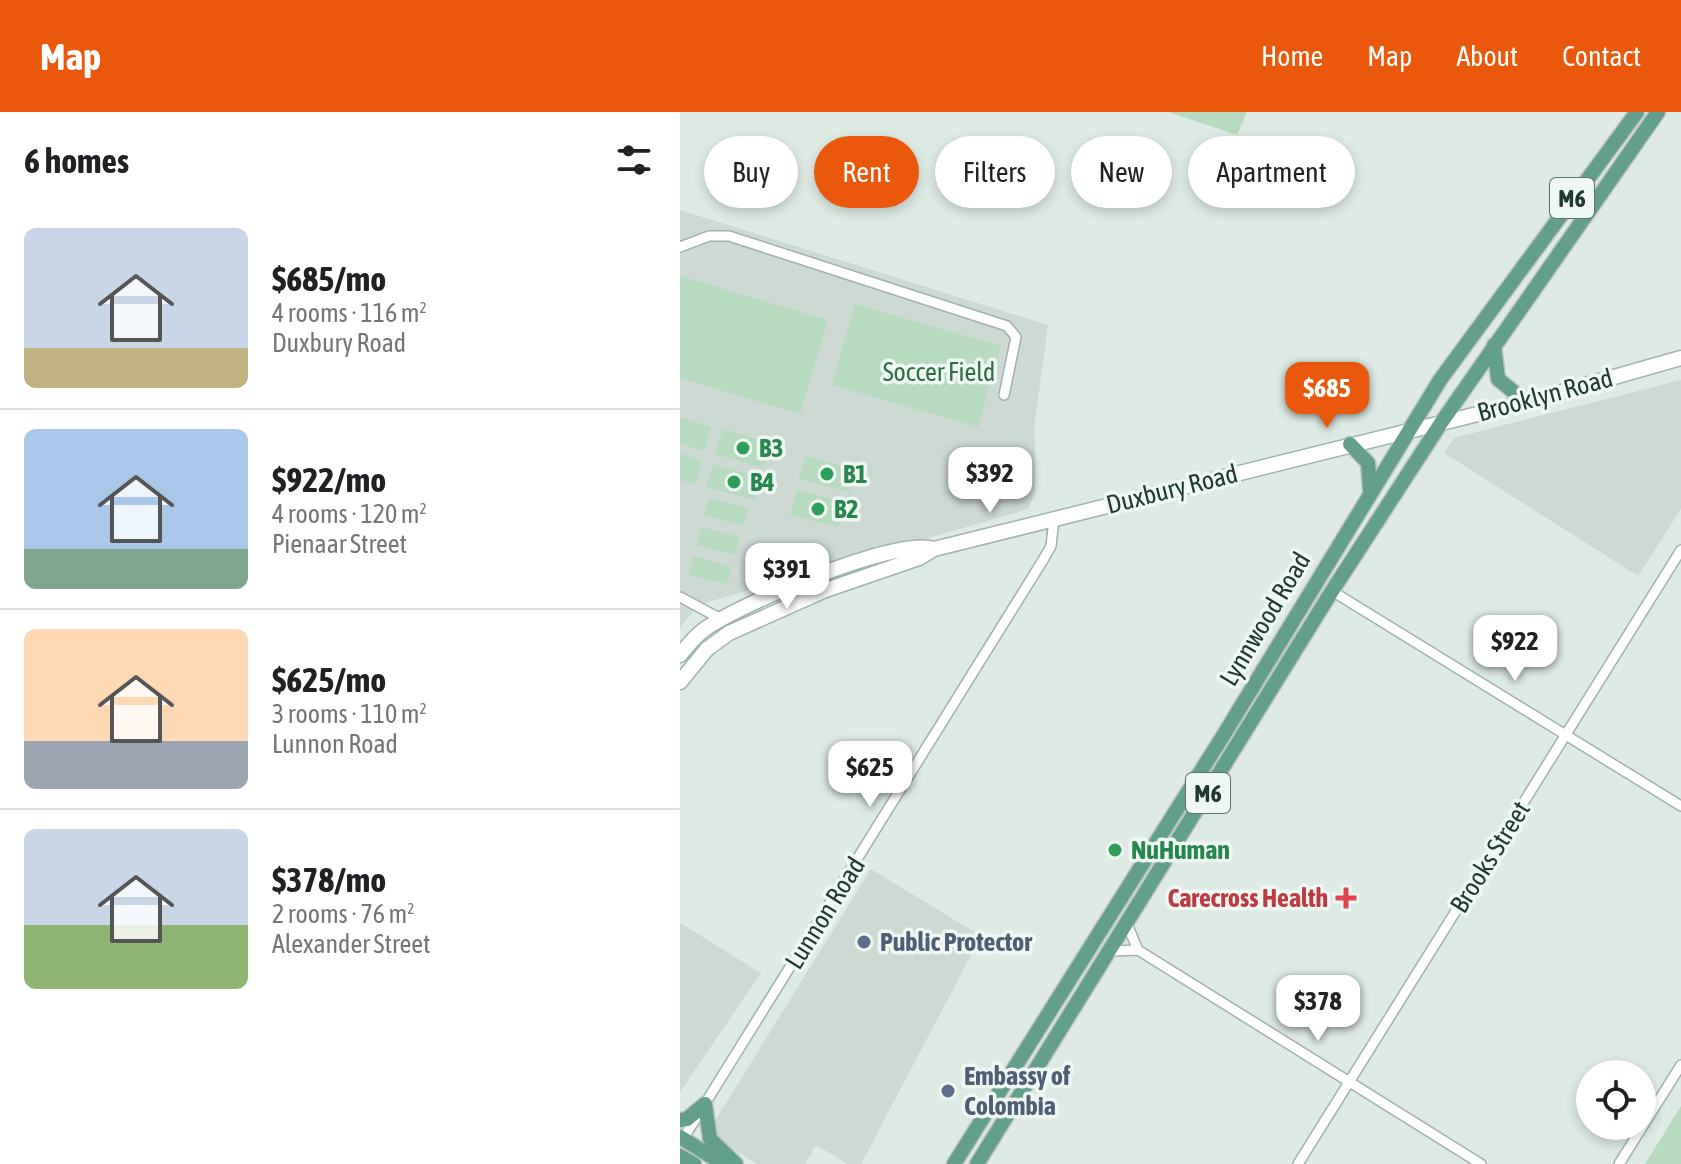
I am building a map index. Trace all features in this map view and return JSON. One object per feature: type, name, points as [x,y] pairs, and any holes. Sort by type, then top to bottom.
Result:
[{"type":"main road","name":"Lynnwood Road","points":[[954,1164],[1409,429],[1508,285],[1637,112]]},
{"type":"main road","name":"Lynnwood Road","points":[[977,1164],[1332,591],[1494,345],[1658,112]]},
{"type":"main road","points":[[1494,345],[1498,379],[1526,402]]},
{"type":"main road","name":"Brooklyn Road","points":[[1409,429],[1526,402],[1681,358]]},
{"type":"main road","name":"Duxbury Road","points":[[687,659],[729,633],[823,591],[919,558],[934,549],[1409,429]]},
{"type":"main road","points":[[1350,444],[1368,463],[1370,490]]},
{"type":"main road","name":"Duxbury Road","points":[[680,682],[696,636],[721,619],[816,577],[875,556],[914,546],[934,549]]},
{"type":"main road","points":[[1297,613],[1322,590],[1332,591]]},
{"type":"main road","points":[[680,674],[687,659]]},
{"type":"main road","points":[[680,1120],[687,1119],[705,1104]]},
{"type":"main road","points":[[705,1104],[710,1139],[736,1164]]},
{"type":"main road","points":[[682,1138],[707,1164]]},
{"type":"main road","points":[[682,1138],[723,1164]]},
{"type":"main road","points":[[680,1156],[694,1164]]},
{"type":"street","points":[[680,247],[709,236],[729,236],[1007,326],[1016,337],[1004,395]]},
{"type":"street","name":"Lunnon Road","points":[[682,1138],[1043,560],[1051,546],[1054,519]]},
{"type":"street","name":"Brooks Street","points":[[1298,1164],[1681,550]]},
{"type":"street","points":[[1332,591],[1681,806]]},
{"type":"street","points":[[680,597],[721,619]]},
{"type":"street","points":[[1127,924],[1138,950]]},
{"type":"street","points":[[1111,951],[1138,950],[1481,1164]]},
{"type":"street","points":[[1619,1164],[1681,1065]]},
{"type":"shaded area","points":[[680,210],[1048,325],[1035,420],[1035,493],[1028,509],[698,605],[680,628]]},
{"type":"shaded area","points":[[1681,380],[1681,509],[1638,576],[1444,453],[1454,438]]},
{"type":"shaded area","points":[[871,869],[981,936],[861,1164],[848,1164],[816,1145],[805,1164],[757,1164],[715,1138],[713,1124]]},
{"type":"shaded area","points":[[680,923],[761,973],[680,1092]]},
{"type":"green space","points":[[1169,112],[1247,112],[1237,135]]},
{"type":"green space","points":[[680,276],[828,320],[800,414],[680,378]]},
{"type":"green space","name":"Soccer Field","points":[[855,304],[1001,346],[978,427],[832,385]]},
{"type":"green space","points":[[680,417],[711,427],[704,451],[680,444]]},
{"type":"green space","name":"B3","points":[[723,429],[770,443],[763,468],[715,454]]},
{"type":"green space","points":[[680,454],[702,460],[696,484],[680,480]]},
{"type":"green space","name":"B1","points":[[806,456],[855,469],[849,492],[799,479]]},
{"type":"green space","name":"B4","points":[[713,464],[761,477],[755,500],[706,487]]},
{"type":"green space","name":"B2","points":[[797,490],[846,502],[839,527],[790,515]]},
{"type":"green space","points":[[709,498],[748,508],[743,526],[704,515]]},
{"type":"green space","points":[[701,527],[740,537],[735,555],[697,545]]},
{"type":"green space","points":[[694,556],[732,567],[727,584],[689,575]]},
{"type":"green space","points":[[1681,1106],[1681,1164],[1645,1164]]},
{"type":"place","name":"B3","points":[[743,448]]},
{"type":"place","name":"B1","points":[[827,474]]},
{"type":"place","name":"B4","points":[[734,482]]},
{"type":"place","name":"B2","points":[[818,509]]},
{"type":"place","name":"NuHuman","points":[[1115,850]]},
{"type":"place","name":"Carecross Health","points":[[1346,898]]},
{"type":"place","name":"Public Protector","points":[[864,942]]},
{"type":"place","name":"Embassy of Colombia","points":[[948,1091]]}]
